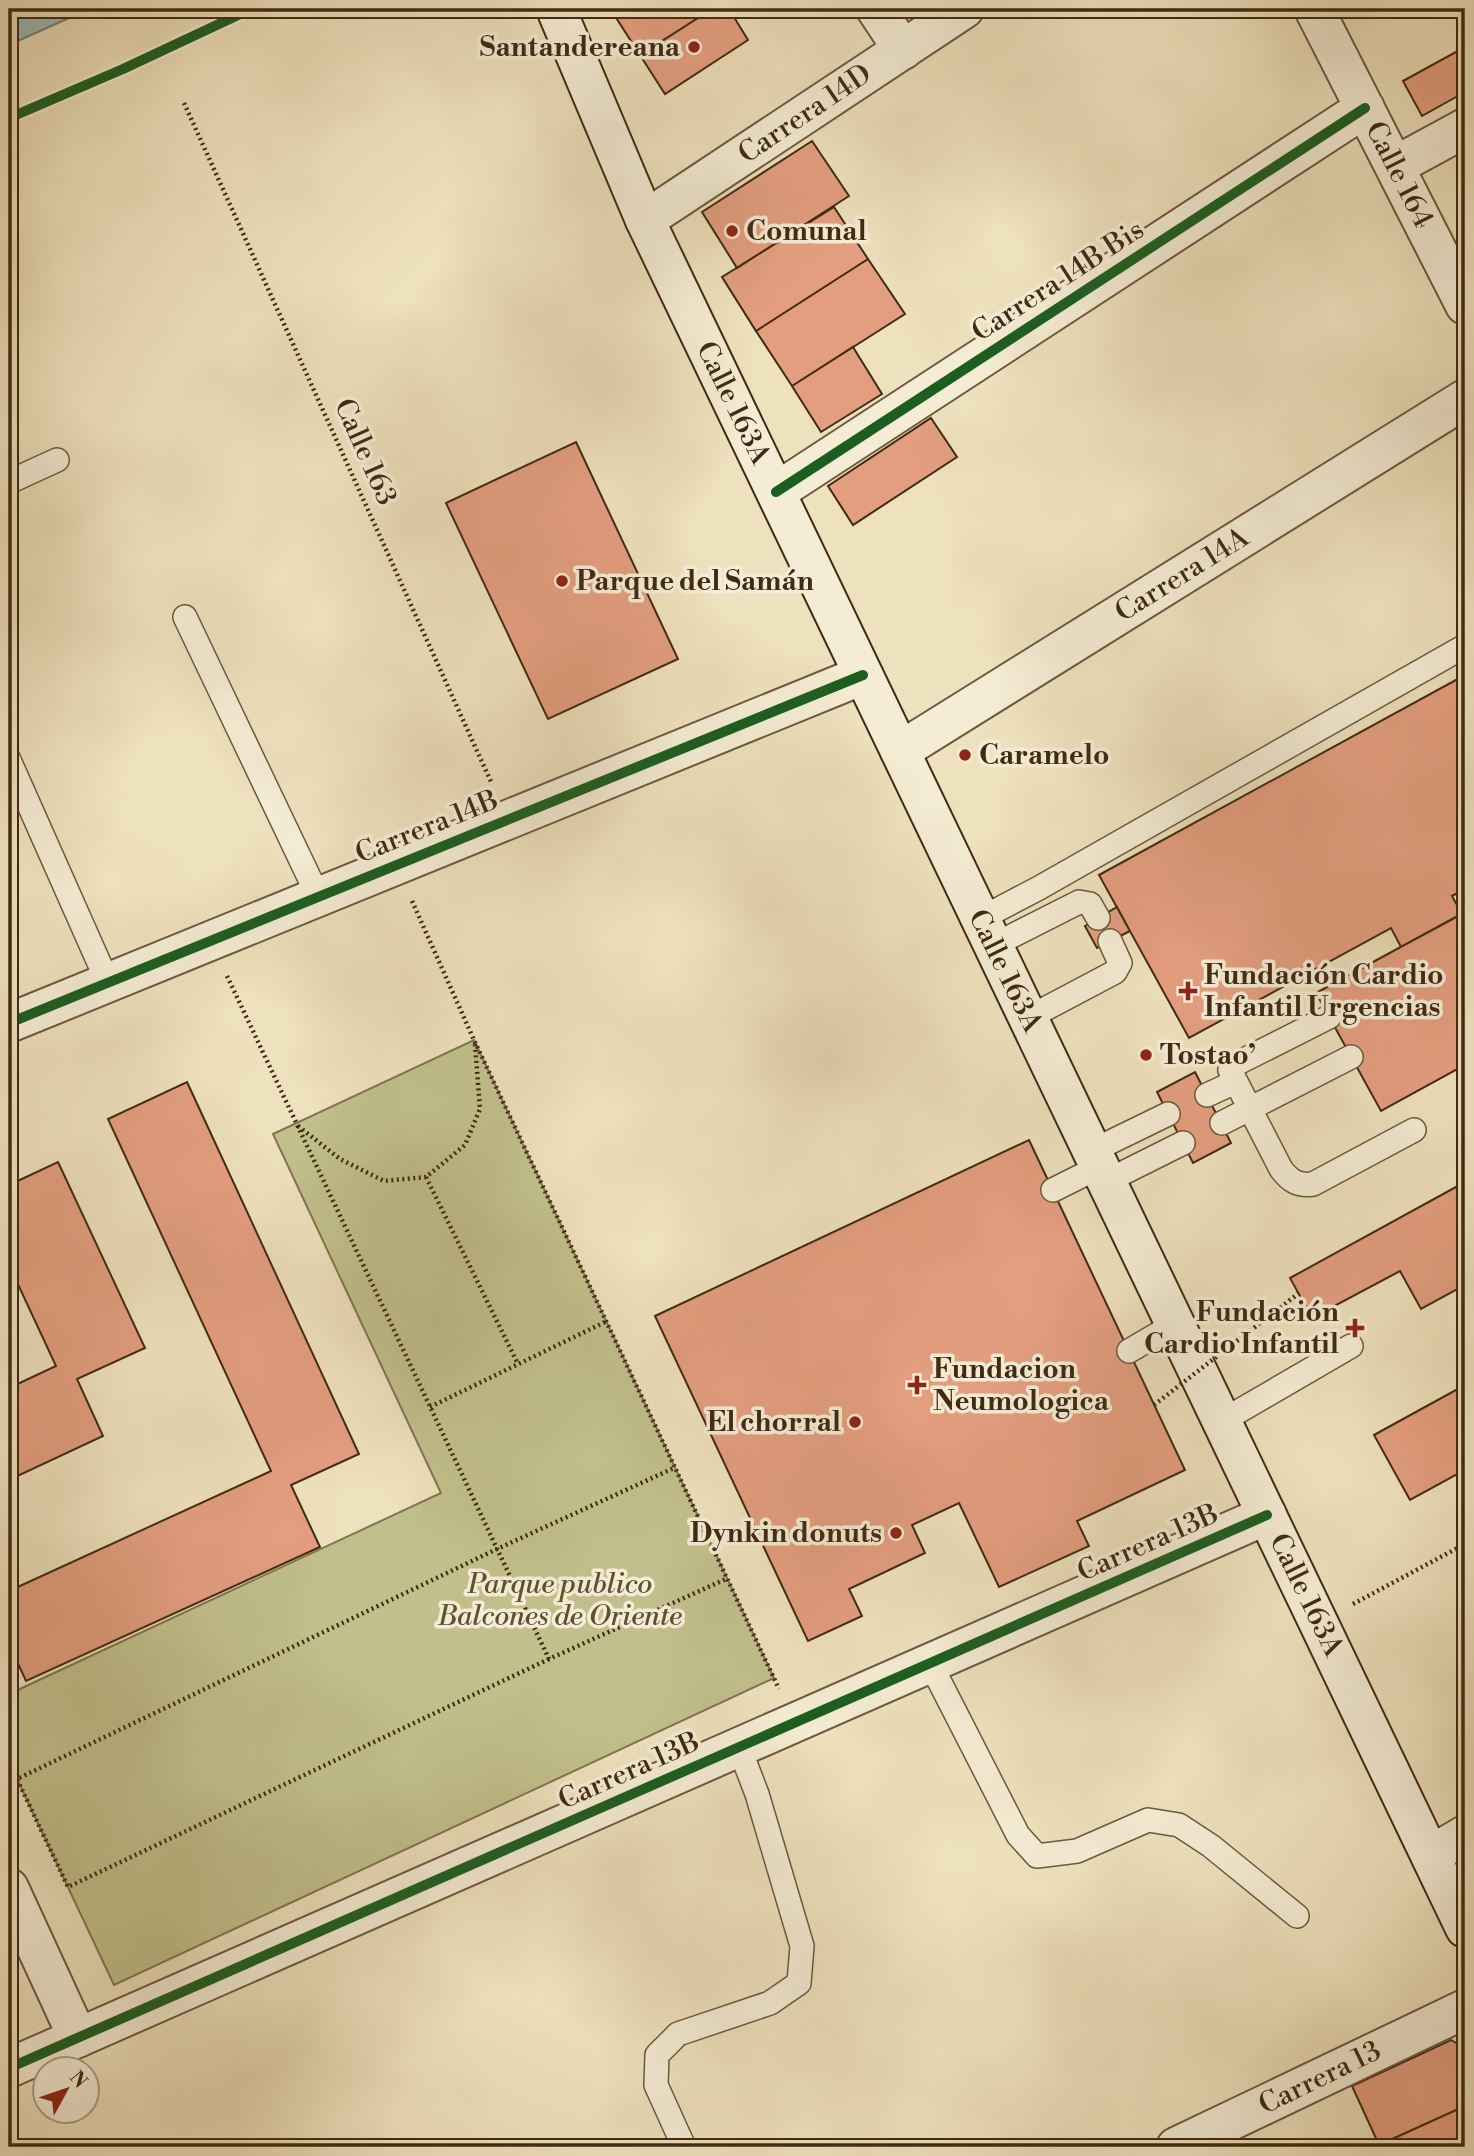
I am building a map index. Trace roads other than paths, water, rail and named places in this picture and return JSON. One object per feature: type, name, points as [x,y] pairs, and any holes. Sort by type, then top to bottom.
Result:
[{"type":"street","name":"Calle 163A","points":[[556,9],[645,220],[1465,1928]]},
{"type":"street","points":[[876,9],[903,50]]},
{"type":"street","name":"Carrera 14D","points":[[645,220],[964,9]]},
{"type":"street","name":"Calle 164","points":[[1314,9],[1465,305]]},
{"type":"street","name":"Carrera 14B Bis","points":[[776,492],[1365,108]]},
{"type":"street","points":[[1395,166],[1465,128]]},
{"type":"street","name":"Carrera 14A","points":[[900,751],[1465,399]]},
{"type":"street","name":"Carrera 14B","points":[[9,1023],[863,674]]},
{"type":"street","name":"Carrera 13B","points":[[9,2068],[1267,1515]]},
{"type":"street","points":[[1430,1855],[1465,1835]]},
{"type":"street","points":[[9,1888],[78,2038]]},
{"type":"street","name":"Carrera 13","points":[[1176,2147],[1465,2009]]},
{"type":"lane","points":[[9,482],[57,460]]},
{"type":"lane","points":[[186,617],[318,896]]},
{"type":"lane","points":[[987,932],[1038,888],[1465,646]]},
{"type":"lane","points":[[9,760],[108,983]]},
{"type":"lane","points":[[987,932],[1079,902],[1090,904],[1098,918]]},
{"type":"lane","points":[[1028,1018],[1115,972],[1120,963],[1110,941]]},
{"type":"lane","points":[[1329,1017],[1234,1065],[1230,1070],[1280,1169],[1295,1184],[1313,1184],[1414,1130]]},
{"type":"lane","points":[[1222,1123],[1351,1058]]},
{"type":"lane","points":[[1207,1096],[1235,1082]]},
{"type":"lane","points":[[1053,1190],[1099,1166],[1168,1114]]},
{"type":"lane","points":[[1099,1166],[1182,1143]]},
{"type":"lane","points":[[1129,1350],[1175,1324]]},
{"type":"lane","points":[[1222,1421],[1351,1346]]},
{"type":"lane","points":[[930,1663],[1018,1835],[1037,1856],[1077,1851],[1148,1820],[1179,1825],[1211,1846],[1297,1916]]},
{"type":"lane","points":[[684,2147],[656,2085],[657,2054],[678,2034],[770,2003],[799,1983],[802,1946],[757,1794],[739,1747]]},
{"type":"water","points":[[9,9],[89,9],[9,45]]},
{"type":"place","name":"Santandereana","points":[[694,47]]},
{"type":"place","name":"Comunal","points":[[732,231]]},
{"type":"place","name":"Parque del Samán","points":[[562,581]]},
{"type":"place","name":"Caramelo","points":[[965,755]]},
{"type":"place","name":"Fundación Cardio Infantil Urgencias","points":[[1188,991]]},
{"type":"place","name":"Tostao’","points":[[1146,1055]]},
{"type":"place","name":"Fundación Cardio Infantil","points":[[1355,1328]]},
{"type":"place","name":"Fundacion Neumologica","points":[[917,1385]]},
{"type":"place","name":"El chorral","points":[[855,1422]]},
{"type":"place","name":"Dynkin donuts","points":[[896,1533]]},
{"type":"park label","name":"Parque publico Balcones de Oriente","points":[[560,1600]]}]
